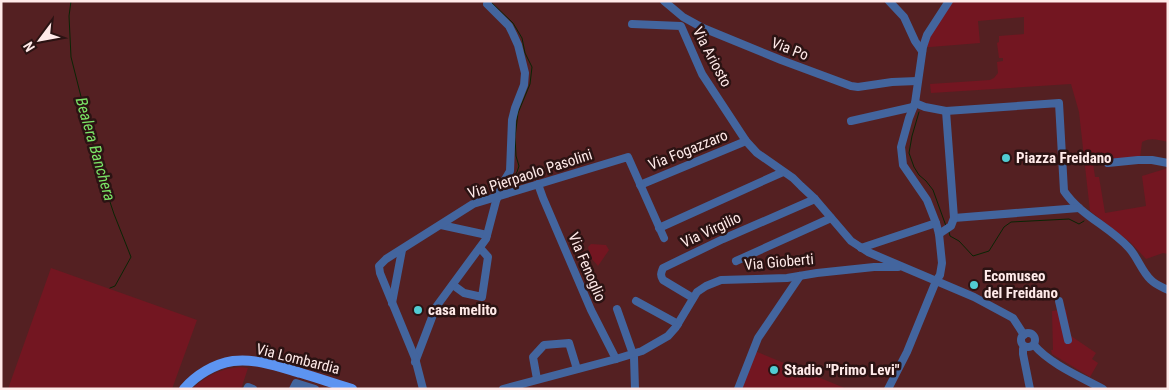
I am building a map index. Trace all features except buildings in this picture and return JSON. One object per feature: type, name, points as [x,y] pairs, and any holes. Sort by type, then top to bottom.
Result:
[{"type":"main road","name":"Via Lombardia","points":[[184,389],[200,374],[214,367],[233,361],[242,361],[276,366],[352,389]]},
{"type":"street","name":"Via Po","points":[[664,1],[683,17],[703,28],[851,86],[858,87],[892,82],[918,81]]},
{"type":"street","points":[[889,1],[904,17],[915,41],[922,51]]},
{"type":"street","points":[[888,389],[907,352],[936,281],[942,271],[944,231],[936,223],[927,200],[904,166],[901,147],[908,118],[914,105],[922,51],[928,35],[949,1]]},
{"type":"street","points":[[415,362],[436,306],[488,235],[496,201],[510,171],[512,120],[526,80],[523,63],[513,34],[509,26],[488,3]]},
{"type":"street","name":"Via Ariosto","points":[[632,24],[680,26],[702,74],[746,141]]},
{"type":"street","points":[[851,121],[914,105],[946,112],[1059,103],[1064,191],[1079,208],[1121,240],[1136,256],[1151,281],[1168,290]]},
{"type":"street","points":[[944,231],[951,226],[954,218],[946,112]]},
{"type":"street","points":[[746,141],[757,153],[793,178],[815,198],[851,241],[861,248],[974,297],[1013,318],[1024,335],[1022,337],[1023,354],[1030,389]]},
{"type":"street","name":"Via Fogazzaro","points":[[640,185],[746,141]]},
{"type":"street","name":"Via Pierpaolo Pasolini","points":[[392,303],[380,274],[379,266],[381,263],[473,204],[628,157],[664,238]]},
{"type":"street","points":[[1108,163],[1152,160],[1168,164]]},
{"type":"street","points":[[659,228],[783,172]]},
{"type":"street","name":"Via Fenoglio","points":[[538,184],[583,293],[616,359]]},
{"type":"street","name":"Via Virgilio","points":[[693,298],[663,280],[660,273],[664,268],[723,238],[815,198]]},
{"type":"street","points":[[954,218],[1079,208]]},
{"type":"street","points":[[736,261],[831,218]]},
{"type":"street","points":[[861,248],[936,223]]},
{"type":"street","points":[[441,224],[488,235]]},
{"type":"street","points":[[453,285],[464,293],[482,296],[488,257],[480,248]]},
{"type":"street","points":[[402,250],[392,303],[415,362],[423,389]]},
{"type":"street","name":"Via Gioberti","points":[[503,389],[642,351],[668,336],[678,324],[697,292],[721,280],[772,279],[817,272],[874,267],[903,267]]},
{"type":"street","points":[[738,389],[758,338],[800,276]]},
{"type":"street","points":[[636,300],[678,324]]},
{"type":"street","points":[[1059,301],[1068,340]]},
{"type":"street","points":[[617,309],[633,354],[635,389]]},
{"type":"street","points":[[1024,335],[1029,334],[1033,336],[1035,340],[1034,345]]},
{"type":"street","points":[[537,379],[533,357],[544,345],[569,343],[577,369]]},
{"type":"street","points":[[1024,346],[1034,345]]},
{"type":"street","points":[[1034,345],[1056,363],[1103,389]]},
{"type":"street","points":[[293,389],[296,382],[314,389]]},
{"type":"street","points":[[247,389],[248,387],[253,389]]},
{"type":"shaded area","points":[[952,1],[1168,1],[1168,142],[1152,139],[1145,140],[1142,142],[1140,158],[1093,163],[1095,177],[1099,177],[1105,213],[1146,206],[1142,176],[1168,168],[1168,254],[1163,253],[1146,259],[1131,243],[1090,211],[1079,112],[1071,84],[931,93],[930,84],[990,80],[994,78],[998,73],[997,62],[1003,61],[1003,58],[999,58],[997,43],[999,42],[999,36],[1024,34],[1024,17],[978,21],[980,43],[927,47],[931,34]]},
{"type":"shaded area","points":[[591,244],[606,245],[609,250],[598,266],[591,258],[588,247]]},
{"type":"shaded area","points":[[51,268],[197,320],[172,389],[8,389]]},
{"type":"shaded area","points":[[1066,309],[1071,336],[1096,353],[1092,359],[1098,363],[1090,377],[1052,354],[1052,311]]},
{"type":"shaded area","name":"Stadio \"Primo Levi\"","points":[[755,351],[847,389],[740,389]]},
{"type":"shaded area","points":[[248,368],[241,389],[192,389],[214,374],[226,369]]},
{"type":"waterway","name":"Bealera Banchera","points":[[71,1],[69,16],[71,57],[100,172],[131,257],[115,286],[110,288]]},
{"type":"waterway","points":[[492,3],[513,23],[522,38],[525,53],[532,67],[530,84],[518,113],[515,137],[516,156],[519,166],[505,190]]},
{"type":"waterway","points":[[919,112],[909,153],[919,175],[933,190],[946,226]]},
{"type":"waterway","points":[[949,232],[950,236],[959,241],[973,256],[989,251],[1004,227],[1011,222],[1069,219],[1079,224],[1084,221]]},
{"type":"place","name":"Piazza Freidano","points":[[1006,158]]},
{"type":"place","name":"Ecomuseo del Freidano","points":[[974,285]]},
{"type":"place","name":"casa melito","points":[[418,310]]},
{"type":"place","name":"Stadio \"Primo Levi\"","points":[[774,370]]}]
